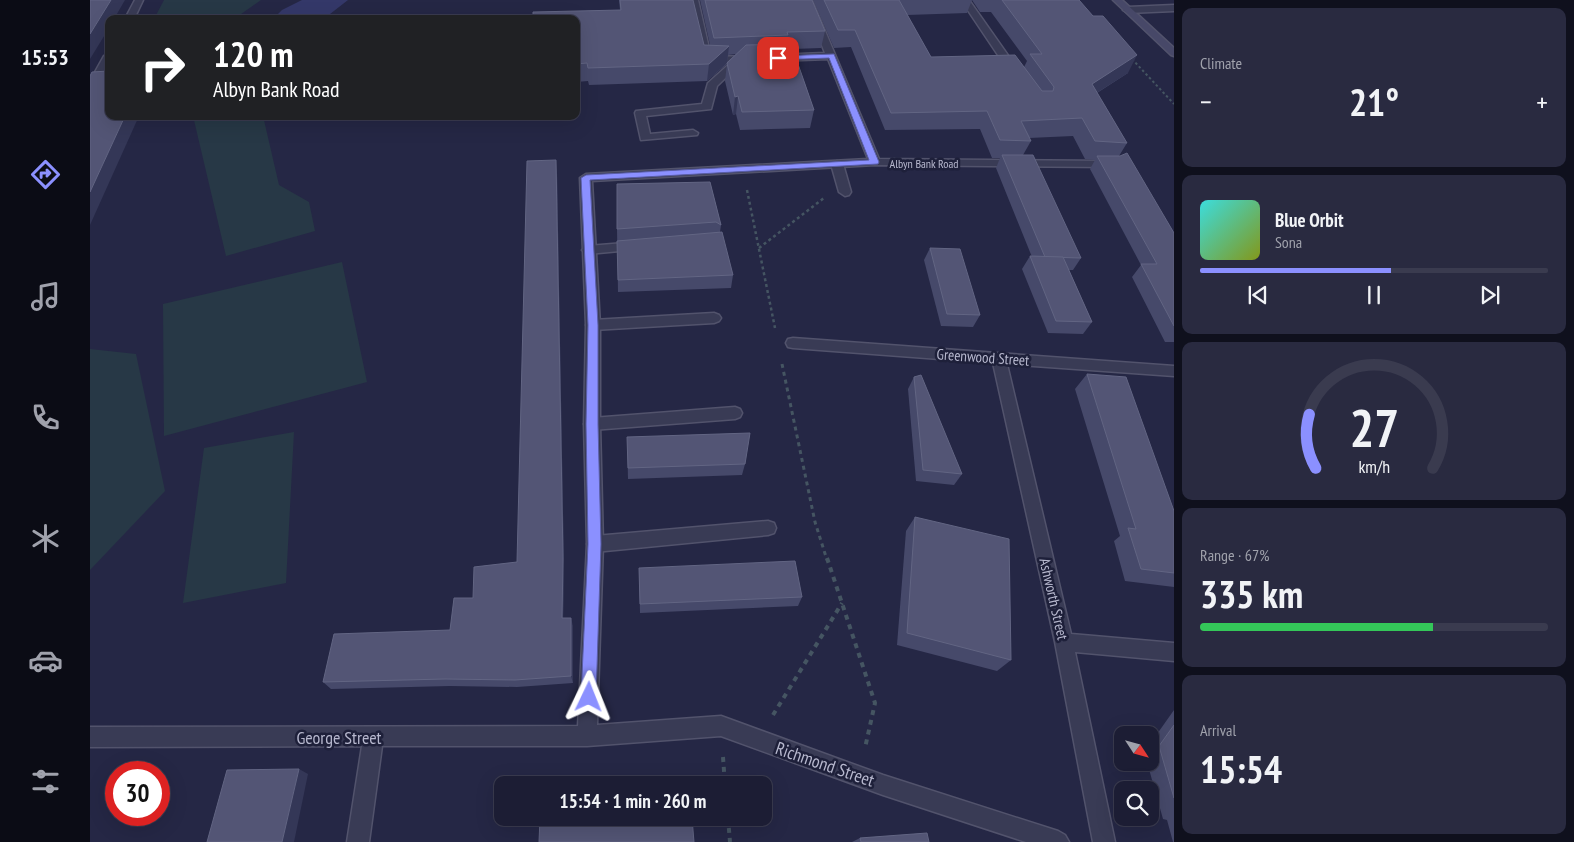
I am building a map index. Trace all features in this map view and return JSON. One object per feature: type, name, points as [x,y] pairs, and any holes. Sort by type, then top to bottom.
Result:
[{"type":"street","points":[[131,15],[139,0]]},
{"type":"street","points":[[694,0],[708,60],[831,56]]},
{"type":"street","points":[[808,0],[875,162]]},
{"type":"street","points":[[965,0],[1022,82]]},
{"type":"street","points":[[1117,0],[1174,53]]},
{"type":"street","points":[[1128,10],[1174,8]]},
{"type":"street","points":[[693,132],[645,138],[640,113],[707,107],[712,86],[738,60]]},
{"type":"street","points":[[90,90],[105,63]]},
{"type":"street","name":"Albyn Bank Road","points":[[588,250],[586,178],[875,162],[1112,164]]},
{"type":"street","points":[[837,164],[844,187]]},
{"type":"street","points":[[587,736],[595,544],[592,424],[593,325],[588,250],[647,246]]},
{"type":"street","points":[[593,325],[714,318]]},
{"type":"street","name":"Greenwood Street","points":[[793,343],[1174,370]]},
{"type":"street","name":"Ashworth Street","points":[[999,358],[1064,642],[1104,842]]},
{"type":"street","points":[[592,424],[735,413]]},
{"type":"street","points":[[595,544],[768,528]]},
{"type":"street","points":[[1064,642],[1174,652]]},
{"type":"street","name":"Richmond Street","points":[[587,736],[721,726],[757,741],[858,776],[1058,842]]},
{"type":"street","name":"George Street","points":[[90,737],[587,736]]},
{"type":"street","points":[[358,842],[373,737]]},
{"type":"path","points":[[1132,58],[1174,104]]},
{"type":"path","points":[[743,170],[777,336]]},
{"type":"path","points":[[759,248],[844,187]]},
{"type":"path","points":[[781,356],[815,522],[875,703],[858,776]]},
{"type":"path","points":[[757,741],[842,603]]},
{"type":"path","points":[[729,826],[730,842]]},
{"type":"shaded area","points":[[164,0],[261,0],[240,15],[156,15]]},
{"type":"shaded area","points":[[194,120],[264,120],[279,185],[309,202],[315,231],[226,256]]},
{"type":"shaded area","points":[[342,262],[367,382],[164,436],[163,304]]},
{"type":"shaded area","points":[[90,349],[136,354],[165,491],[90,570]]},
{"type":"shaded area","points":[[294,432],[286,583],[183,603],[204,448]]},
{"type":"water","points":[[302,0],[348,0],[328,15],[277,15],[282,10]]},
{"type":"building","points":[[90,0],[111,0],[90,34]]},
{"type":"building","points":[[620,0],[693,0],[704,45],[729,46],[709,64],[588,68],[587,63],[580,64],[580,15],[533,15],[533,12],[621,10]]},
{"type":"building","points":[[705,0],[812,0],[825,31],[787,32],[788,35],[714,38]]},
{"type":"building","points":[[824,0],[899,0],[931,57],[1015,55],[1042,91],[1053,91],[1054,87],[1030,54],[1042,54],[1002,0],[1079,0],[1093,16],[1103,16],[1137,55],[1092,84],[1127,143],[1095,141],[1082,118],[1021,121],[1031,141],[1000,140],[987,111],[891,113],[855,30],[838,30]]},
{"type":"building","points":[[791,44],[814,110],[742,112],[738,96],[735,97],[727,63],[746,45]]},
{"type":"building","points":[[105,71],[105,120],[123,120],[90,192],[90,76],[92,72]]},
{"type":"building","points":[[1127,153],[1174,233],[1174,326],[1141,264],[1157,264],[1097,156],[1120,156]]},
{"type":"building","points":[[1002,155],[1033,155],[1081,258],[1045,257]]},
{"type":"building","points":[[556,160],[563,559],[562,618],[571,618],[571,676],[515,680],[445,679],[323,682],[334,634],[450,630],[454,598],[473,598],[474,567],[517,562],[527,161]]},
{"type":"building","points":[[710,182],[721,225],[716,222],[617,229],[617,184]]},
{"type":"building","points":[[722,232],[733,275],[618,280],[617,241]]},
{"type":"building","points":[[930,248],[960,249],[980,315],[947,314]]},
{"type":"building","points":[[1030,256],[1063,257],[1092,322],[1056,321]]},
{"type":"building","points":[[1087,374],[1126,377],[1174,511],[1174,573],[1141,569],[1128,528],[1136,529]]},
{"type":"building","points":[[921,375],[962,474],[923,470],[914,377]]},
{"type":"building","points":[[750,433],[745,464],[628,468],[627,437]]},
{"type":"building","points":[[915,517],[1009,539],[1011,660],[907,633]]},
{"type":"building","points":[[795,561],[802,597],[640,604],[639,568]]},
{"type":"building","points":[[1174,725],[1174,798],[1159,746]]},
{"type":"building","points":[[299,769],[282,842],[207,842],[227,770]]},
{"type":"building","points":[[540,826],[693,826],[694,842],[539,842]]},
{"type":"building","points":[[927,833],[929,842],[861,842],[860,838]]},
{"type":"route","points":[[589,697],[595,544],[592,424],[593,325],[586,178],[875,162],[831,56],[778,58]]}]
